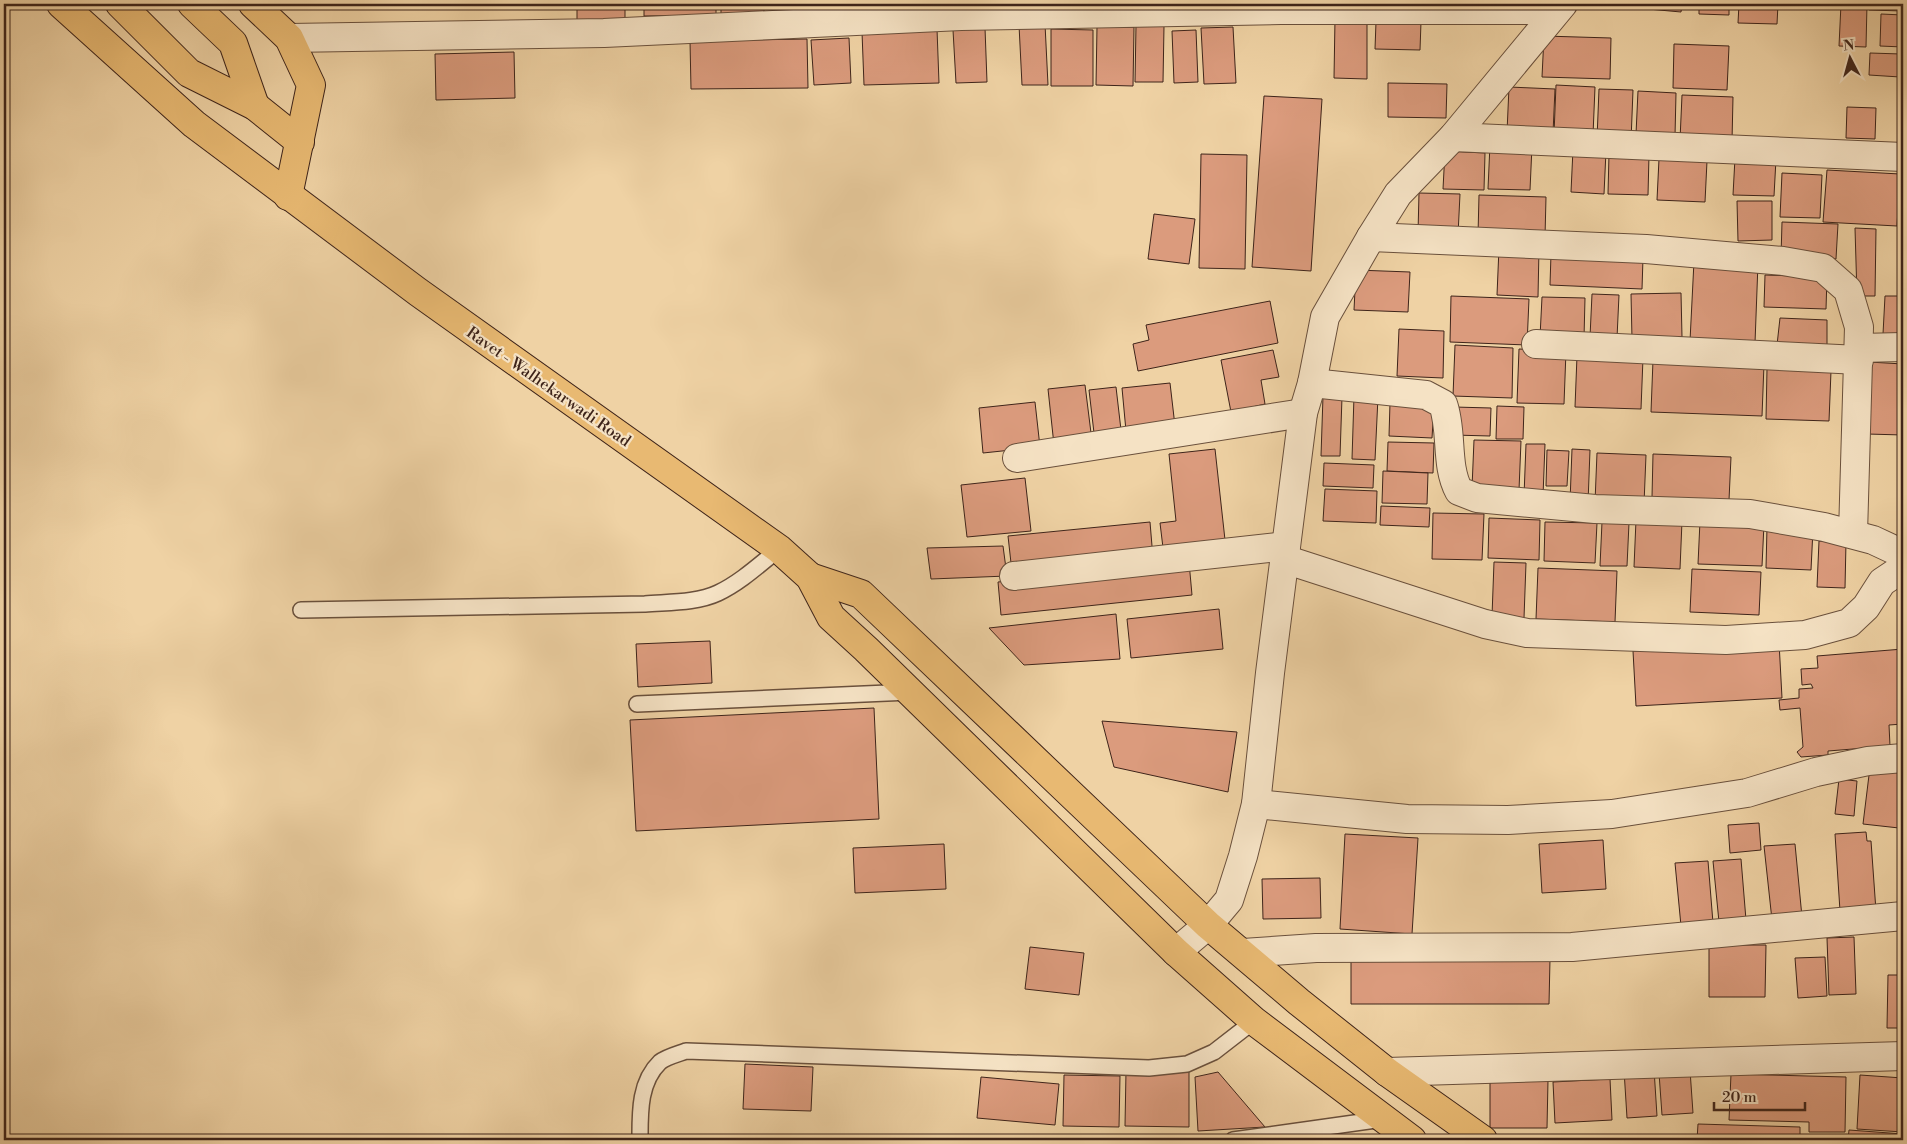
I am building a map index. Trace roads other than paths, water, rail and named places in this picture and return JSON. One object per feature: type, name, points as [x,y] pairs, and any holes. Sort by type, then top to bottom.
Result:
[{"type":"main road","name":"Ravet - Walhekarwadi Road","points":[[61,4],[194,124],[288,196],[426,298],[779,549],[810,576]]},
{"type":"main road","points":[[120,4],[189,72],[255,106],[300,142]]},
{"type":"main road","points":[[192,4],[233,43],[255,106]]},
{"type":"main road","points":[[253,4],[289,38],[311,85],[288,196]]},
{"type":"main road","points":[[810,576],[831,617],[1176,952],[1254,1021],[1412,1140]]},
{"type":"main road","points":[[810,576],[861,594],[1208,925],[1244,953],[1299,1002],[1387,1072],[1483,1140]]},
{"type":"main road","points":[[995,776],[1025,749]]},
{"type":"street","points":[[289,38],[604,32],[961,16],[1560,7]]},
{"type":"street","points":[[1176,952],[1208,925],[1229,900],[1243,856],[1256,804],[1303,413],[1312,383],[1325,317],[1398,194],[1453,137],[1560,7]]},
{"type":"street","points":[[1453,137],[1903,157]]},
{"type":"street","points":[[1371,237],[1646,249],[1783,261],[1824,268],[1848,290],[1860,327],[1853,534]]},
{"type":"street","points":[[1536,344],[1859,354],[1903,347]]},
{"type":"street","points":[[1312,383],[1426,395],[1443,404],[1448,419],[1453,480],[1459,491],[1477,498],[1595,509],[1750,514],[1800,522],[1853,534],[1873,540],[1903,554]]},
{"type":"street","points":[[1017,458],[1303,413]]},
{"type":"street","points":[[1014,576],[1285,553],[1485,624],[1527,634],[1726,640],[1805,635],[1849,623],[1866,607],[1882,582],[1903,568]]},
{"type":"street","points":[[1256,804],[1407,819],[1508,820],[1612,814],[1747,793],[1816,772],[1868,761],[1903,758]]},
{"type":"street","points":[[1244,953],[1316,948],[1572,947],[1903,916]]},
{"type":"street","points":[[1387,1072],[1903,1056]]},
{"type":"lane","points":[[301,610],[645,604],[698,598],[717,593],[738,581],[779,549]]},
{"type":"lane","points":[[637,704],[910,692]]},
{"type":"lane","points":[[640,1140],[640,1115],[645,1083],[661,1061],[686,1051],[1149,1068],[1187,1064],[1214,1052],[1254,1021]]},
{"type":"lane","points":[[1233,1140],[1383,1119]]}]
